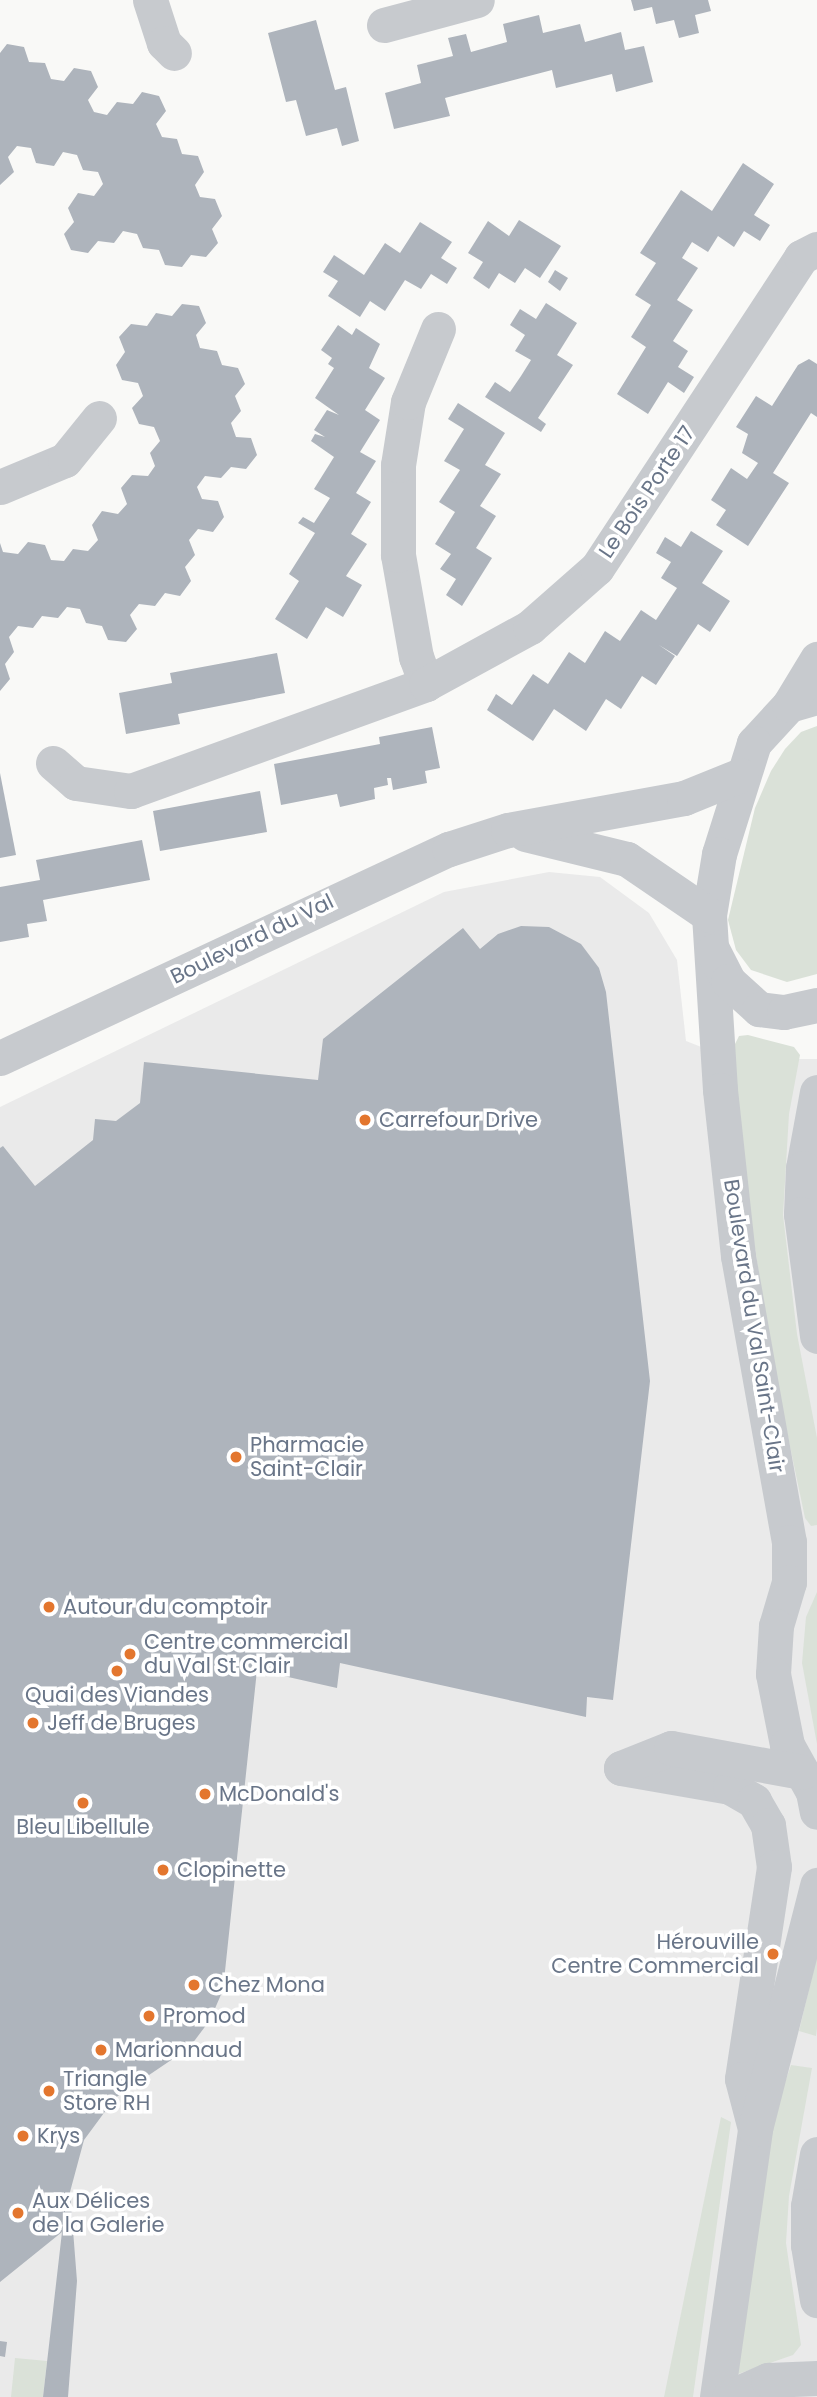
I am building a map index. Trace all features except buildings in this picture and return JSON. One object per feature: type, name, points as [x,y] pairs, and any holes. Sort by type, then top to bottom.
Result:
[{"type":"street","points":[[150,0],[164,43],[174,53]]},
{"type":"street","points":[[384,25],[477,0]]},
{"type":"street","name":"Le Bois Porte 17","points":[[53,763],[76,783],[131,791],[426,684],[530,626],[597,568],[802,257],[817,249]]},
{"type":"street","points":[[426,684],[398,555],[398,465],[408,402],[438,329]]},
{"type":"street","points":[[0,487],[65,460],[99,418]]},
{"type":"street","name":"Boulevard du Val Saint-Clair","points":[[812,1793],[787,1745],[773,1674],[776,1626],[789,1582],[789,1542],[738,1256],[719,1090],[710,930],[719,854],[741,775],[768,723],[803,701],[817,659]]},
{"type":"street","name":"Boulevard du Val","points":[[0,1058],[350,892],[508,830],[684,797],[741,775]]},
{"type":"street","points":[[508,830],[626,859],[710,930],[728,981],[759,1009],[784,1012],[817,1005]]},
{"type":"street","points":[[817,1092],[803,1168],[801,1214],[817,1336]]},
{"type":"street","points":[[789,1582],[803,1566],[817,1559]]},
{"type":"street","points":[[755,2129],[743,2079],[774,1867],[768,1825],[754,1801],[730,1787],[621,1768],[671,1748],[812,1793]]},
{"type":"street","points":[[817,1885],[798,1971],[755,2129],[722,2390],[778,2378],[817,2378]]},
{"type":"street","points":[[817,2154],[808,2206],[808,2245],[817,2300]]},
{"type":"shaded area","points":[[817,726],[817,974],[787,982],[751,970],[736,950],[728,920],[755,808],[771,771],[785,749],[801,732]]},
{"type":"shaded area","points":[[549,872],[600,877],[649,913],[677,960],[686,1041],[732,1059],[817,1059],[817,2397],[0,2397],[0,1107],[444,892]]},
{"type":"shaded area","points":[[748,1035],[794,1047],[800,1055],[789,1114],[783,1215],[797,1334],[817,1438],[817,1525],[811,1526],[805,1518],[773,1365],[740,1151],[733,1048],[739,1036]]},
{"type":"shaded area","points":[[817,1592],[817,1744],[802,1663],[806,1617]]},
{"type":"shaded area","points":[[817,1956],[817,2028],[816,2036],[799,2031]]},
{"type":"shaded area","points":[[791,2065],[812,2068],[789,2196],[786,2243],[801,2345],[793,2355],[735,2375],[766,2138]]},
{"type":"shaded area","points":[[721,2117],[731,2122],[693,2397],[664,2397]]},
{"type":"shaded area","points":[[15,2358],[47,2361],[43,2397],[11,2397]]},
{"type":"place","name":"Carrefour Drive","points":[[365,1120]]},
{"type":"place","name":"Pharmacie Saint-Clair","points":[[236,1457]]},
{"type":"place","name":"Autour du comptoir","points":[[49,1607]]},
{"type":"place","name":"Centre commercial du Val St Clair","points":[[130,1654]]},
{"type":"place","name":"Quai des Viandes","points":[[117,1671]]},
{"type":"place","name":"Jeff de Bruges","points":[[33,1723]]},
{"type":"place","name":"McDonald's","points":[[205,1794]]},
{"type":"place","name":"Bleu Libellule","points":[[83,1803]]},
{"type":"place","name":"Clopinette","points":[[163,1870]]},
{"type":"place","name":"Hérouville Centre Commercial","points":[[773,1954]]},
{"type":"place","name":"Chez Mona","points":[[194,1985]]},
{"type":"place","name":"Promod","points":[[149,2016]]},
{"type":"place","name":"Marionnaud","points":[[101,2050]]},
{"type":"place","name":"Triangle Store RH","points":[[49,2091]]},
{"type":"place","name":"Krys","points":[[23,2136]]},
{"type":"place","name":"Aux Délices de la Galerie","points":[[18,2213]]}]
